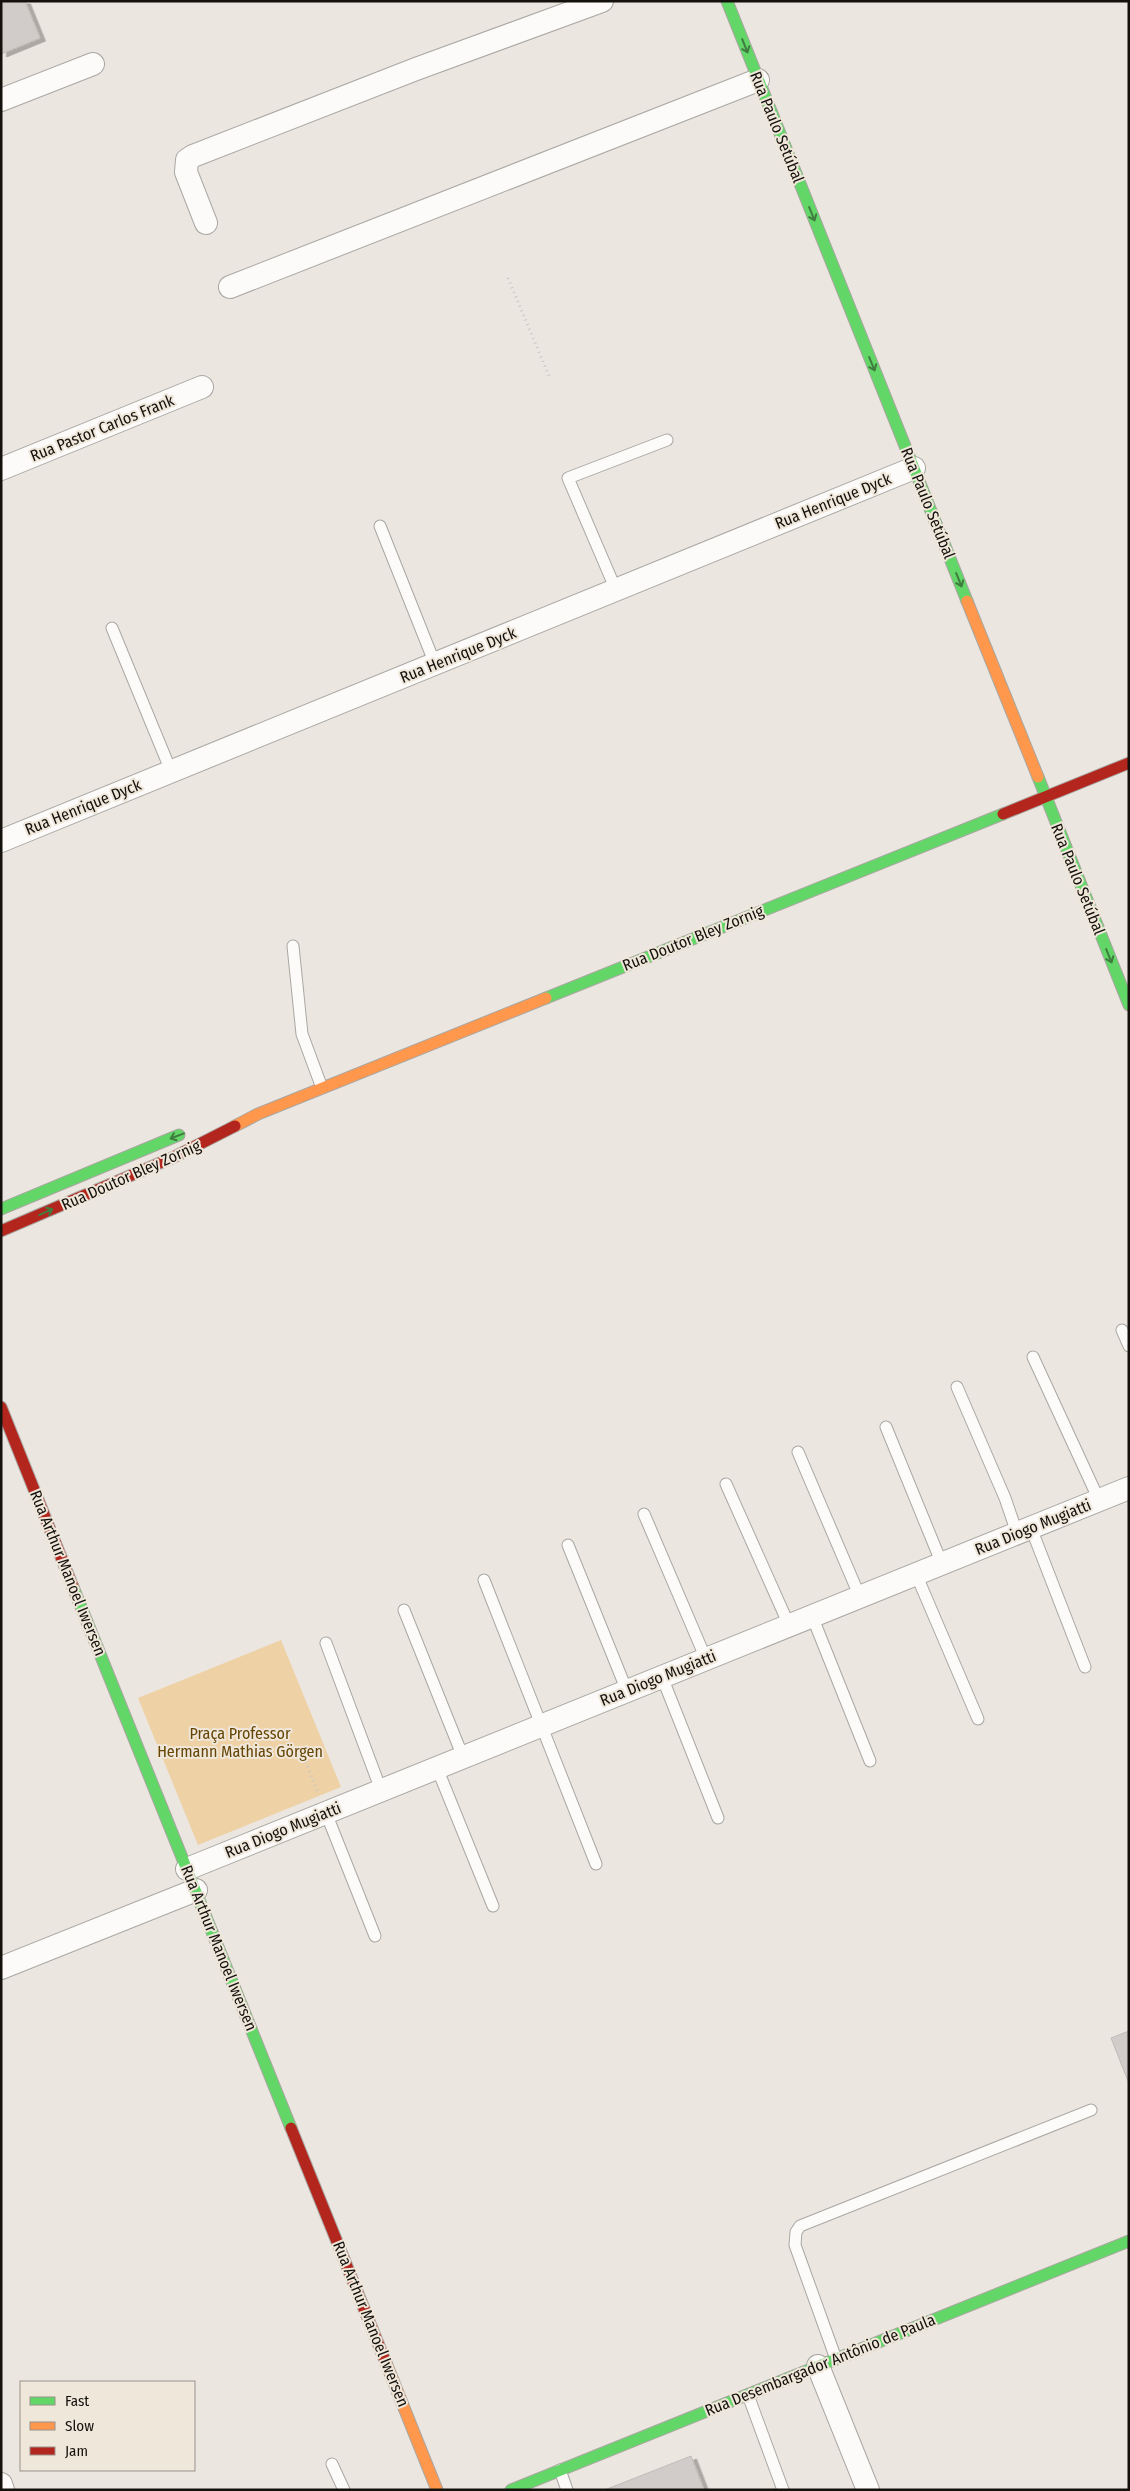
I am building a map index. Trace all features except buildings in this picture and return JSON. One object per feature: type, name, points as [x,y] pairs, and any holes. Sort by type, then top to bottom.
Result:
[{"type":"street","points":[[206,224],[186,172],[187,160],[193,156],[416,68],[602,1]]},
{"type":"street","name":"Rua Paulo Setúbal","points":[[727,1],[1129,1005]]},
{"type":"street","points":[[1,100],[93,64]]},
{"type":"street","points":[[230,287],[758,80]]},
{"type":"street","name":"Rua Pastor Carlos Frank","points":[[1,468],[202,387]]},
{"type":"street","name":"Rua Henrique Dyck","points":[[1,841],[914,468]]},
{"type":"street","name":"Rua Doutor Bley Zornig","points":[[1,1232],[174,1157],[258,1114],[1129,763]]},
{"type":"street","name":"Rua Doutor Bley Zornig","points":[[212,1124],[258,1114]]},
{"type":"street","name":"Rua Doutor Bley Zornig","points":[[1,1209],[187,1132]]},
{"type":"street","name":"Rua Arthur Manoel Iwersen","points":[[1,1407],[437,2490]]},
{"type":"street","name":"Rua Diogo Mugiatti","points":[[187,1869],[1129,1488]]},
{"type":"street","points":[[1,1968],[196,1890]]},
{"type":"street","name":"Rua Desembargador Antônio de Paula","points":[[512,2490],[1129,2241]]},
{"type":"street","points":[[827,2363],[868,2490]]},
{"type":"street","points":[[1,2484],[3,2490]]},
{"type":"lane","points":[[616,590],[568,478],[667,440]]},
{"type":"lane","points":[[380,526],[434,664]]},
{"type":"lane","points":[[112,628],[171,771]]},
{"type":"lane","points":[[293,946],[302,1034],[322,1088]]},
{"type":"lane","points":[[1122,1330],[1129,1346]]},
{"type":"lane","points":[[1033,1357],[1099,1500]]},
{"type":"lane","points":[[957,1387],[1005,1498],[1024,1530],[1085,1667]]},
{"type":"lane","points":[[886,1426],[942,1564]]},
{"type":"lane","points":[[798,1452],[860,1597]]},
{"type":"lane","points":[[726,1484],[789,1625]]},
{"type":"lane","points":[[644,1514],[706,1659]]},
{"type":"lane","points":[[568,1544],[627,1691]]},
{"type":"lane","points":[[916,1574],[978,1719]]},
{"type":"lane","points":[[484,1580],[596,1864]]},
{"type":"lane","points":[[404,1610],[463,1758]]},
{"type":"lane","points":[[812,1616],[870,1761]]},
{"type":"lane","points":[[326,1643],[381,1790]]},
{"type":"lane","points":[[662,1677],[718,1818]]},
{"type":"lane","points":[[437,1768],[493,1906]]},
{"type":"lane","points":[[326,1813],[375,1936]]},
{"type":"lane","points":[[827,2363],[795,2245],[796,2232],[800,2226],[1090,2110]]},
{"type":"lane","points":[[748,2395],[783,2490]]},
{"type":"lane","points":[[332,2464],[344,2490]]},
{"type":"lane","points":[[560,2470],[567,2490]]},
{"type":"path","points":[[508,278],[549,376]]},
{"type":"path","points":[[304,1757],[326,1813]]},
{"type":"green space","name":"Praça Professor Hermann Mathias Görgen","points":[[281,1640],[341,1787],[198,1845],[138,1698]]},
{"type":"traffic: fast","points":[[727,1],[967,601]]},
{"type":"traffic: fast","points":[[1038,777],[1129,1005]]},
{"type":"traffic: fast","points":[[546,998],[1003,814]]},
{"type":"traffic: fast","points":[[1,1209],[179,1135]]},
{"type":"traffic: fast","points":[[73,1587],[291,2128]]},
{"type":"traffic: fast","points":[[511,2490],[1129,2241]]},
{"type":"traffic: slow","points":[[967,601],[1038,777]]},
{"type":"traffic: slow","points":[[235,1126],[258,1114],[546,998]]},
{"type":"traffic: slow","points":[[386,2363],[437,2490]]},
{"type":"traffic: jam","points":[[1003,814],[1129,763]]},
{"type":"traffic: jam","points":[[1,1231],[174,1157],[235,1126]]},
{"type":"traffic: jam","points":[[1,1407],[73,1587]]},
{"type":"traffic: jam","points":[[291,2128],[386,2363]]}]
